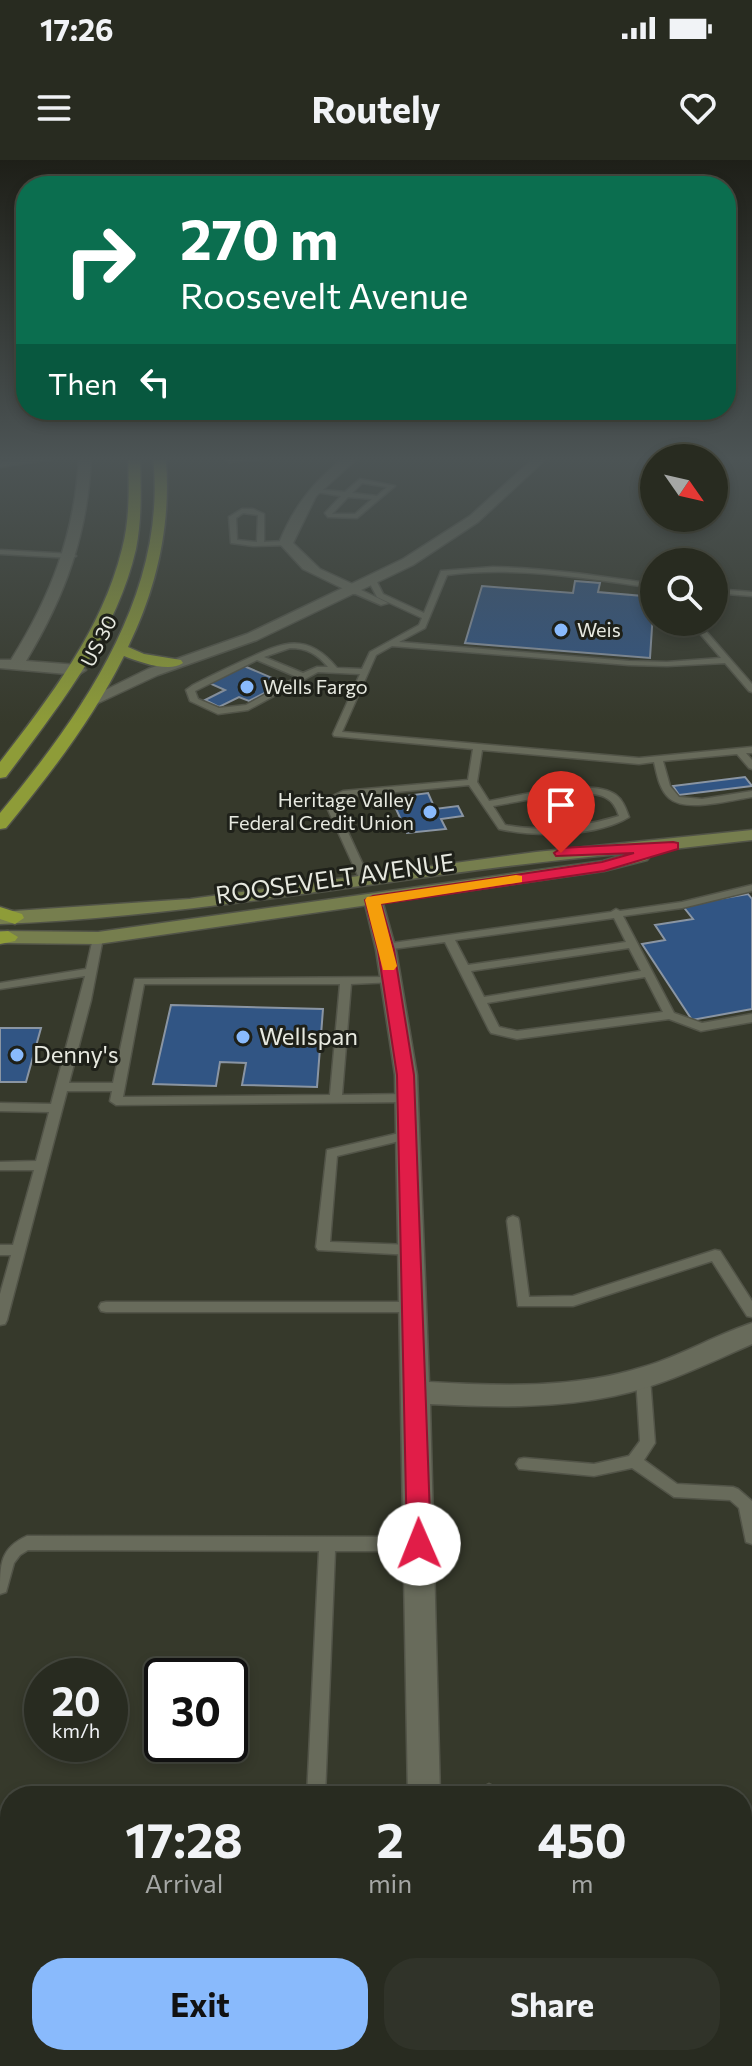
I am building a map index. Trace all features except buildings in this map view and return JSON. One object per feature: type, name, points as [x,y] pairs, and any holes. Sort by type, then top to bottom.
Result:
[{"type":"highway","name":"US 30","points":[[0,773],[78,670],[102,627],[130,557],[131,546]]},
{"type":"highway","name":"US 30","points":[[0,824],[41,776],[91,701],[119,649],[147,586],[156,546]]},
{"type":"highway","points":[[119,649],[150,661],[176,663]]},
{"type":"main road","name":"ROOSEVELT AVENUE","points":[[4,927],[98,938],[530,865],[561,853],[673,846],[752,835]]},
{"type":"main road","name":"ROOSEVELT AVENUE","points":[[4,927],[604,866],[673,846]]},
{"type":"street","points":[[8,664],[51,605],[74,546]]},
{"type":"street","points":[[288,546],[298,561],[310,571],[354,590]]},
{"type":"street","points":[[91,701],[176,663],[252,637],[354,590],[433,546]]},
{"type":"street","points":[[8,664],[78,670]]},
{"type":"street","points":[[369,890],[385,947],[407,1098],[424,1786]]},
{"type":"street","points":[[416,1392],[498,1396],[574,1391],[643,1378],[752,1333]]},
{"type":"lane","points":[[0,552],[72,556]]},
{"type":"lane","points":[[640,584],[595,577],[467,569],[444,573],[422,626],[373,654],[337,734],[639,761],[752,750]]},
{"type":"lane","points":[[372,580],[380,595],[399,601],[405,607]]},
{"type":"lane","points":[[354,590],[426,617]]},
{"type":"lane","points":[[728,592],[752,594]]},
{"type":"lane","points":[[706,636],[752,689]]},
{"type":"lane","points":[[334,669],[327,657],[312,648],[296,644],[278,647],[190,690],[194,701],[218,711],[248,707],[317,669],[365,672]]},
{"type":"lane","points":[[391,644],[629,663],[727,660]]},
{"type":"lane","points":[[257,657],[305,677]]},
{"type":"lane","points":[[478,747],[472,782],[502,827],[523,833],[603,824],[624,817],[620,803],[605,792],[582,790],[487,804]]},
{"type":"lane","points":[[739,751],[752,766]]},
{"type":"lane","points":[[658,759],[666,786],[676,799],[691,802],[752,794]]},
{"type":"lane","points":[[369,890],[329,801],[343,794],[472,782]]},
{"type":"lane","points":[[385,947],[682,905],[752,888]]},
{"type":"lane","points":[[616,912],[670,1015]]},
{"type":"lane","points":[[448,937],[495,1030],[517,1035],[670,1015],[701,1027],[752,1018]]},
{"type":"lane","points":[[0,1320],[98,938]]},
{"type":"lane","points":[[465,969],[633,944]]},
{"type":"lane","points":[[0,986],[91,972]]},
{"type":"lane","points":[[481,1001],[647,973]]},
{"type":"lane","points":[[336,1099],[346,980]]},
{"type":"lane","points":[[391,980],[139,981],[116,1101],[407,1098]]},
{"type":"lane","points":[[61,1087],[118,1087]]},
{"type":"lane","points":[[0,1107],[55,1108]]},
{"type":"lane","points":[[408,1135],[331,1153],[323,1247],[412,1250]]},
{"type":"lane","points":[[0,1166],[40,1165]]},
{"type":"lane","points":[[513,1221],[523,1302],[573,1301],[715,1255],[752,1312]]},
{"type":"lane","points":[[0,1250],[17,1250]]},
{"type":"lane","points":[[106,1307],[413,1307]]},
{"type":"lane","points":[[524,1464],[594,1470],[634,1461],[648,1443],[643,1378]]},
{"type":"lane","points":[[634,1461],[674,1490],[733,1494],[746,1505],[752,1537]]},
{"type":"lane","points":[[0,1587],[9,1555],[17,1546],[27,1543],[419,1544]]},
{"type":"lane","points":[[316,1786],[327,1543]]},
{"type":"slow traffic","points":[[388,966],[373,900],[516,879]]},
{"type":"place","name":"Weis","points":[[561,630]]},
{"type":"place","name":"Wells Fargo","points":[[247,687]]},
{"type":"place","name":"Heritage Valley Federal Credit Union","points":[[430,812]]},
{"type":"place","name":"Wellspan","points":[[243,1037]]},
{"type":"place","name":"Denny's","points":[[17,1055]]},
{"type":"route","points":[[419,1544],[406,1075],[386,950],[373,900],[604,866],[673,846],[561,853]]}]
